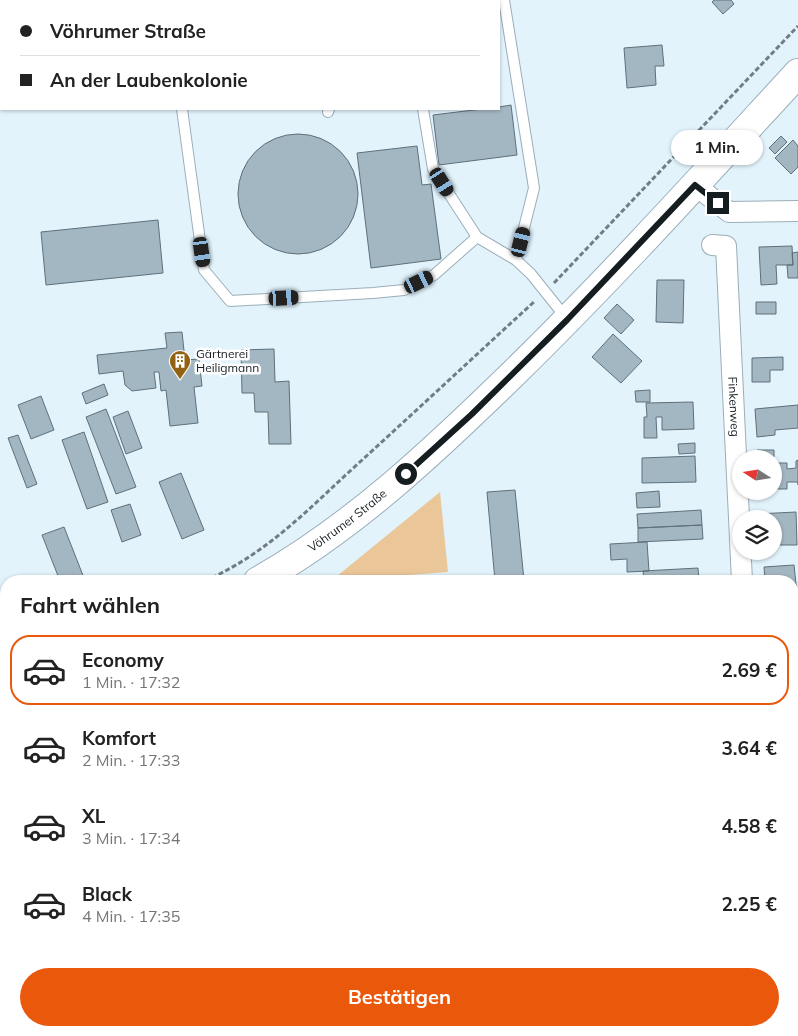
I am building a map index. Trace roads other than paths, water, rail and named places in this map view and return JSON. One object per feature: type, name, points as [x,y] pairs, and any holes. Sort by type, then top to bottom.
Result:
[{"type":"main road","name":"Vöhrumer Straße","points":[[270,575],[309,551],[392,486],[472,414],[567,320],[798,73]]},
{"type":"street","points":[[695,185],[729,212],[798,211]]},
{"type":"street","name":"Finkenweg","points":[[712,245],[726,246],[742,575]]},
{"type":"lane","points":[[504,0],[534,188],[516,260]]},
{"type":"lane","points":[[182,110],[204,270],[230,301],[373,294],[404,290],[434,275],[476,237]]},
{"type":"lane","points":[[423,110],[433,169],[476,237],[516,260],[531,274],[567,320]]},
{"type":"place","name":"Gärtnerei Heiligmann","points":[[180,380]]}]
